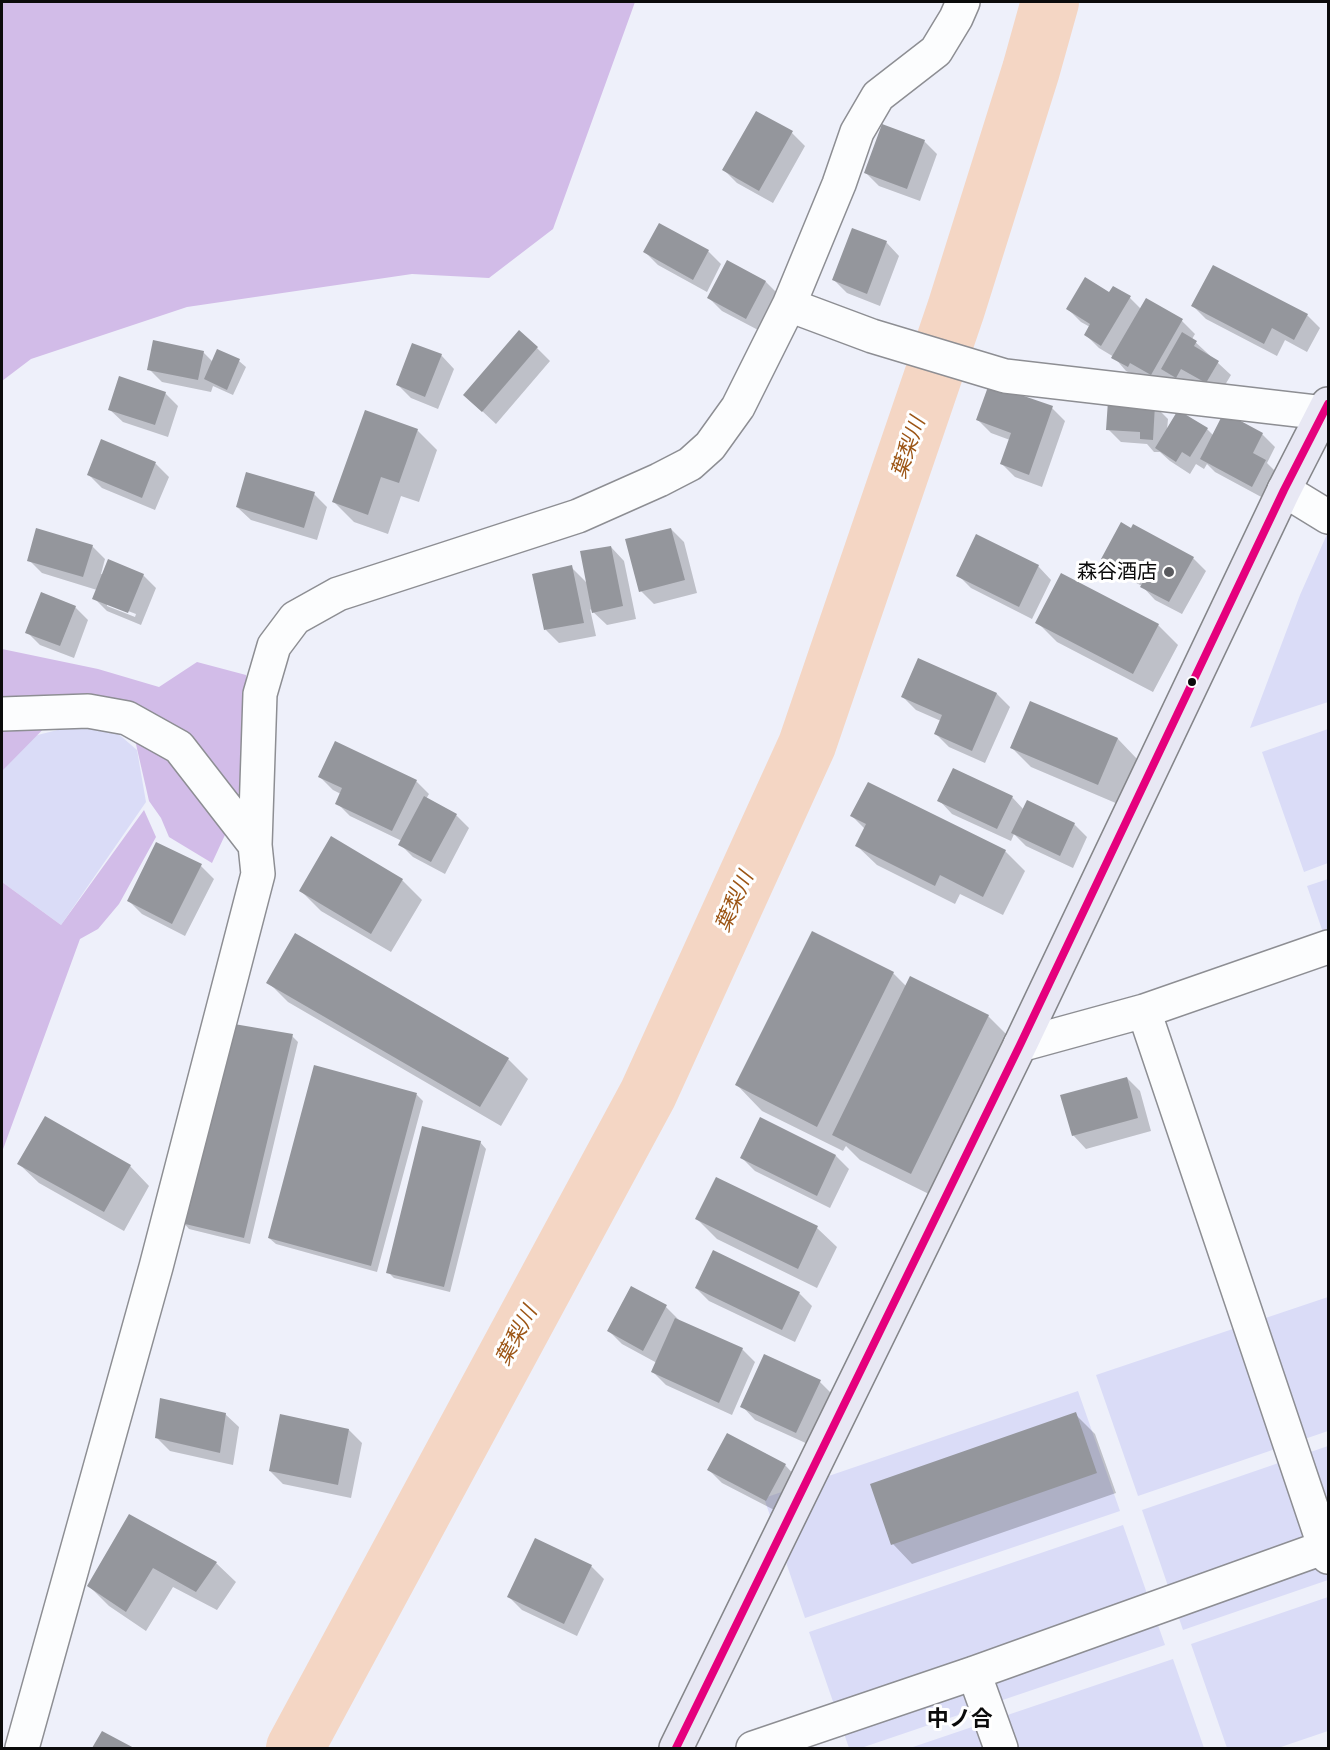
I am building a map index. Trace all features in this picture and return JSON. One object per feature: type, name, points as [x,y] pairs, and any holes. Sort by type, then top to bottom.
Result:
[{"type":"main road","points":[[676,1749],[1020,1045],[1284,490],[1326,409]]},
{"type":"street","points":[[22,1749],[156,1268],[258,874],[255,845],[260,694],[274,646],[296,618],[338,594],[578,516],[690,464],[710,446],[738,407],[789,304],[839,184],[857,132],[878,96],[936,51],[963,2]]},
{"type":"street","points":[[789,304],[872,336],[1005,376],[1326,409]]},
{"type":"street","points":[[1284,490],[1329,517]]},
{"type":"street","points":[[2,714],[88,711],[127,718],[178,747],[255,845]]},
{"type":"street","points":[[1020,1045],[1144,1011],[1329,947]]},
{"type":"street","points":[[753,1749],[1327,1550],[1144,1011]]},
{"type":"street","points":[[974,1673],[1000,1749]]},
{"type":"shaded area","points":[[2,2],[635,2],[553,229],[489,278],[412,274],[187,307],[31,359],[2,381]]},
{"type":"shaded area","points":[[1328,532],[1328,702],[1250,728],[1300,595]]},
{"type":"shaded area","points":[[2,649],[98,669],[159,687],[197,662],[246,675],[247,712],[237,809],[212,863],[169,837],[161,818],[149,801],[130,718],[65,707],[2,771]]},
{"type":"shaded area","points":[[101,719],[137,750],[146,802],[61,925],[2,882],[2,749],[6,743]]},
{"type":"shaded area","points":[[1328,729],[1328,863],[1304,872],[1262,752]]},
{"type":"shaded area","points":[[144,810],[156,837],[119,904],[98,929],[80,939],[2,1152],[2,882],[61,925]]},
{"type":"shaded area","points":[[1328,879],[1328,947],[1307,886]]},
{"type":"shaded area","points":[[1328,1297],[1328,1431],[1138,1496],[1096,1375]]},
{"type":"shaded area","points":[[1078,1391],[1120,1511],[805,1618],[764,1498]]},
{"type":"shaded area","points":[[1328,1446],[1328,1580],[1183,1630],[1142,1510]]},
{"type":"shaded area","points":[[1123,1525],[1165,1645],[861,1748],[849,1748],[809,1632]]},
{"type":"shaded area","points":[[1328,1597],[1328,1731],[1278,1748],[1227,1748],[1191,1644]]},
{"type":"shaded area","points":[[1173,1659],[1204,1748],[910,1748]]},
{"type":"building","points":[[756,111],[793,131],[759,191],[722,170]]},
{"type":"building","points":[[882,124],[925,140],[907,189],[864,173]]},
{"type":"building","points":[[659,223],[709,250],[693,280],[643,252]]},
{"type":"building","points":[[852,228],[887,241],[867,294],[832,280]]},
{"type":"building","points":[[727,260],[766,281],[746,319],[707,298]]},
{"type":"building","points":[[1213,265],[1308,314],[1294,340],[1272,328],[1264,344],[1191,306]]},
{"type":"building","points":[[1085,277],[1109,292],[1113,286],[1131,296],[1101,346],[1084,335],[1090,324],[1066,309]]},
{"type":"building","points":[[1146,298],[1183,319],[1151,375],[1130,363],[1128,367],[1111,358]]},
{"type":"building","points":[[519,330],[538,347],[482,412],[463,395]]},
{"type":"building","points":[[1182,332],[1197,341],[1194,346],[1219,361],[1206,383],[1181,369],[1176,378],[1161,369]]},
{"type":"building","points":[[153,340],[204,351],[198,380],[147,370]]},
{"type":"building","points":[[412,343],[442,354],[425,397],[396,385]]},
{"type":"building","points":[[217,349],[240,359],[227,390],[204,379]]},
{"type":"building","points":[[119,376],[166,392],[155,425],[108,410]]},
{"type":"building","points":[[989,384],[1053,406],[1029,475],[1000,464],[1011,433],[976,420]]},
{"type":"building","points":[[1108,401],[1155,405],[1153,440],[1140,439],[1140,432],[1106,430]]},
{"type":"building","points":[[365,410],[418,429],[399,483],[381,477],[368,515],[332,502]]},
{"type":"building","points":[[1178,410],[1208,428],[1190,457],[1182,452],[1176,462],[1155,448]]},
{"type":"building","points":[[1224,412],[1263,433],[1253,453],[1266,460],[1252,487],[1200,459]]},
{"type":"building","points":[[101,439],[156,462],[142,498],[87,475]]},
{"type":"building","points":[[246,472],[315,492],[304,528],[236,507]]},
{"type":"building","points":[[1121,522],[1131,528],[1133,524],[1194,557],[1169,602],[1140,587],[1143,582],[1101,559]]},
{"type":"building","points":[[36,528],[93,545],[83,577],[27,561]]},
{"type":"building","points":[[671,528],[685,580],[639,592],[625,539]]},
{"type":"building","points":[[976,534],[1039,565],[1019,607],[956,576]]},
{"type":"building","points":[[611,546],[623,606],[592,613],[580,551]]},
{"type":"building","points":[[108,559],[144,574],[128,613],[92,599]]},
{"type":"building","points":[[572,565],[584,623],[544,630],[532,574]]},
{"type":"building","points":[[1061,573],[1159,624],[1133,674],[1035,623]]},
{"type":"building","points":[[41,592],[76,606],[60,646],[25,633]]},
{"type":"building","points":[[918,658],[997,693],[972,751],[934,734],[942,715],[901,697]]},
{"type":"building","points":[[1030,701],[1118,738],[1098,785],[1010,748]]},
{"type":"building","points":[[335,741],[417,780],[392,831],[335,804],[342,788],[318,777]]},
{"type":"building","points":[[953,768],[1013,796],[997,829],[937,801]]},
{"type":"building","points":[[868,782],[1006,850],[983,897],[940,875],[935,886],[855,846],[866,824],[850,816]]},
{"type":"building","points":[[424,796],[457,814],[431,862],[398,845]]},
{"type":"building","points":[[1027,800],[1075,823],[1060,856],[1011,833]]},
{"type":"building","points":[[331,836],[403,879],[371,934],[299,891]]},
{"type":"building","points":[[156,842],[202,864],[172,924],[127,901]]},
{"type":"building","points":[[812,931],[894,972],[817,1127],[735,1085]]},
{"type":"building","points":[[295,933],[509,1058],[480,1107],[266,983]]},
{"type":"building","points":[[910,976],[989,1015],[911,1174],[832,1135]]},
{"type":"building","points":[[234,1024],[293,1034],[244,1238],[181,1223]]},
{"type":"building","points":[[314,1065],[417,1093],[371,1266],[268,1238]]},
{"type":"building","points":[[1127,1077],[1138,1118],[1072,1136],[1060,1095]]},
{"type":"building","points":[[45,1116],[131,1165],[104,1212],[17,1164]]},
{"type":"building","points":[[760,1117],[836,1155],[817,1196],[740,1158]]},
{"type":"building","points":[[422,1126],[481,1141],[444,1287],[386,1273]]},
{"type":"building","points":[[716,1177],[818,1226],[798,1269],[695,1219]]},
{"type":"building","points":[[713,1250],[800,1292],[782,1330],[695,1288]]},
{"type":"building","points":[[631,1286],[667,1305],[643,1351],[607,1331]]},
{"type":"building","points":[[675,1318],[743,1348],[719,1403],[651,1372]]},
{"type":"building","points":[[764,1354],[821,1380],[796,1433],[740,1407]]},
{"type":"building","points":[[160,1398],[226,1413],[220,1453],[155,1438]]},
{"type":"building","points":[[1076,1412],[1097,1473],[891,1545],[870,1484]]},
{"type":"building","points":[[280,1414],[349,1429],[338,1485],[269,1471]]},
{"type":"building","points":[[727,1433],[786,1464],[766,1501],[707,1470]]},
{"type":"building","points":[[129,1514],[217,1562],[196,1592],[153,1568],[126,1612],[87,1586]]},
{"type":"building","points":[[535,1538],[592,1565],[564,1624],[507,1597]]},
{"type":"building","points":[[102,1731],[134,1748],[92,1748]]},
{"type":"waterway","name":"葉梨川","points":[[295,1748],[648,1094],[807,745],[956,309],[1050,2]]},
{"type":"transit line","points":[[676,1748],[1020,1045],[1284,490],[1328,404]]},
{"type":"place","name":"森谷酒店","points":[[1169,572]]},
{"type":"district","name":"中ノ合","points":[[960,1720]]}]
